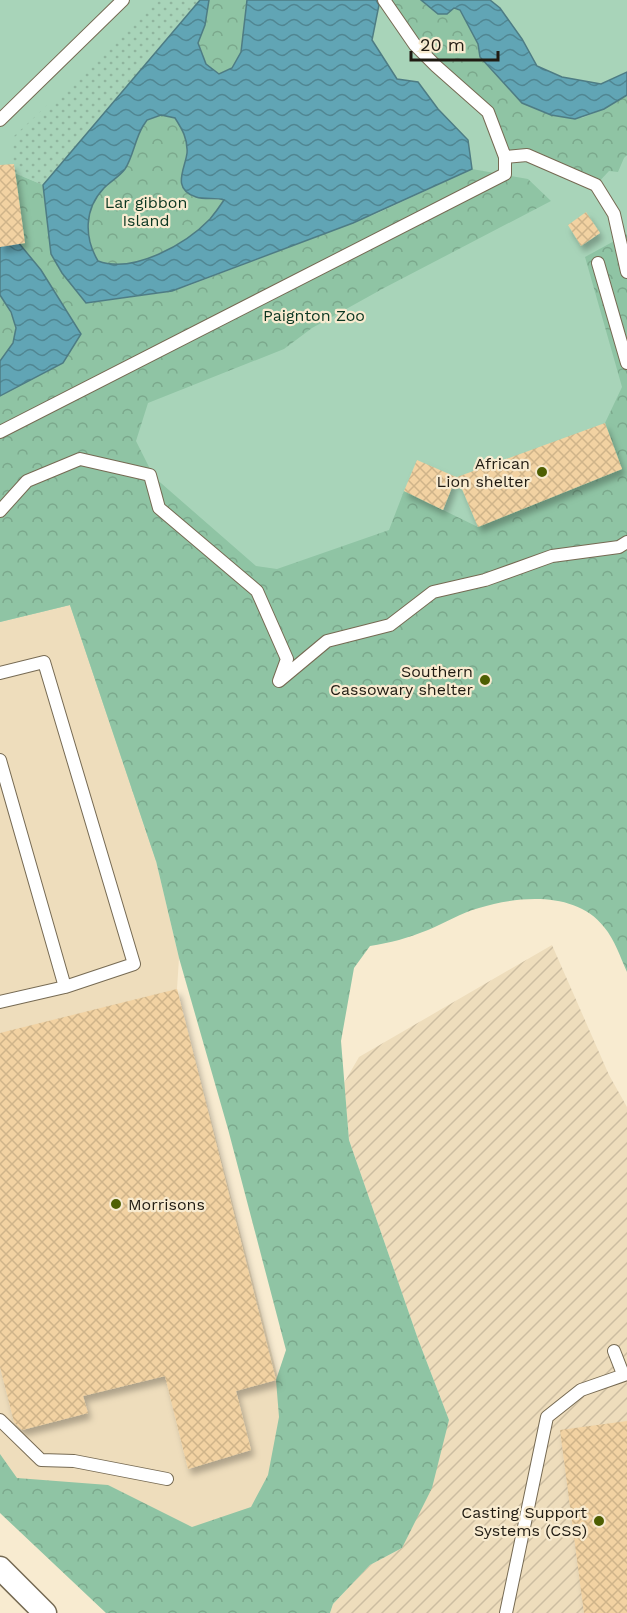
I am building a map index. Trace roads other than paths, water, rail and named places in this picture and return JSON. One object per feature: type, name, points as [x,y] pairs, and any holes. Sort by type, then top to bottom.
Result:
[{"type":"street","points":[[0,1568],[45,1613]]},
{"type":"lane","points":[[0,120],[123,0]]},
{"type":"lane","points":[[0,432],[505,174],[505,157],[488,112],[415,45],[384,0]]},
{"type":"lane","points":[[505,157],[527,155],[596,185],[614,214],[627,272]]},
{"type":"lane","points":[[614,214],[627,212]]},
{"type":"lane","points":[[598,263],[627,363]]},
{"type":"lane","points":[[0,511],[27,481],[80,459],[150,475],[159,508],[257,591],[287,659],[279,681],[327,641],[390,625],[433,592],[485,580],[552,556],[619,547],[627,542]]},
{"type":"lane","points":[[0,673],[44,662],[134,964],[65,987],[0,1002]]},
{"type":"lane","points":[[0,760],[65,987]]},
{"type":"lane","points":[[506,1613],[547,1417],[581,1390],[625,1374],[615,1351]]},
{"type":"lane","points":[[0,1420],[41,1460],[74,1461],[166,1479]]},
{"type":"water","points":[[200,0],[209,0],[205,25],[198,43],[206,64],[219,74],[232,68],[241,52],[247,0],[376,0],[379,5],[372,40],[397,79],[418,82],[438,109],[468,140],[472,169],[353,223],[172,291],[86,303],[62,273],[51,254],[43,185]],"holes":[[[161,115],[175,118],[187,143],[181,178],[184,189],[196,197],[224,200],[200,229],[174,247],[143,260],[127,263],[112,264],[98,261],[88,233],[90,214],[97,196],[125,169],[140,131],[147,120]]]},
{"type":"water","points":[[421,0],[490,0],[500,8],[522,39],[537,66],[562,77],[601,84],[627,72],[627,95],[604,109],[575,119],[551,115],[522,103],[480,57],[478,44],[460,10],[454,8],[447,14],[438,14]]},
{"type":"water","points":[[0,233],[18,242],[41,270],[81,334],[63,363],[0,396],[0,361],[13,343],[16,328],[11,312],[0,295]]},
{"type":"place","name":"African Lion shelter","points":[[542,472]]},
{"type":"place","name":"Southern Cassowary shelter","points":[[485,680]]},
{"type":"place","name":"Morrisons","points":[[116,1204]]},
{"type":"place","name":"Casting Support Systems (CSS)","points":[[599,1521]]},
{"type":"park label","name":"Lar gibbon Island","points":[[146,211]]},
{"type":"park label","name":"Paignton Zoo","points":[[314,315]]}]
